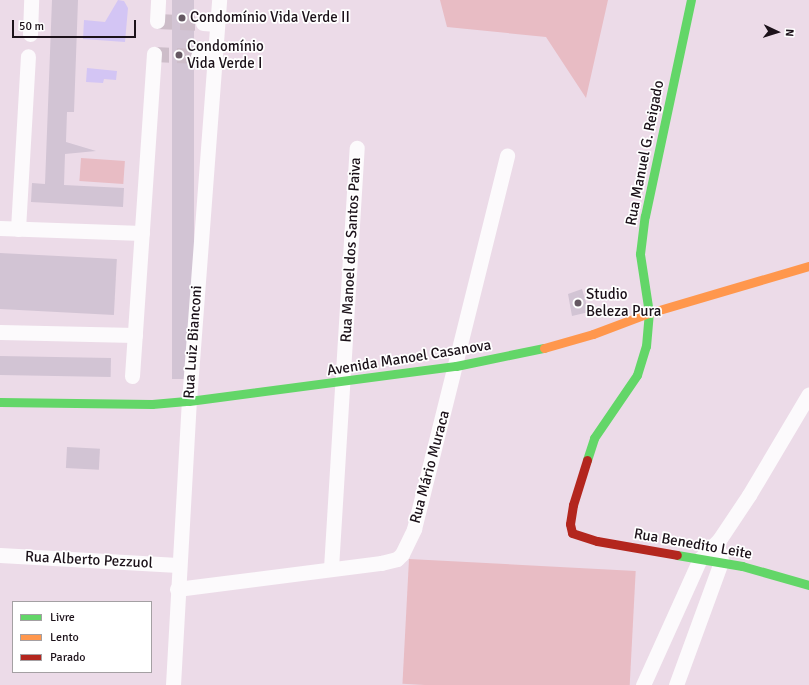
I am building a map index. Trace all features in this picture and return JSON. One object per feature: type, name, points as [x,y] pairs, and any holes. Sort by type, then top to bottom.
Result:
[{"type":"street","points":[[30,34],[31,0]]},
{"type":"street","points":[[156,21],[158,0]]},
{"type":"street","name":"Rua Luiz Bianconi","points":[[173,685],[178,564],[215,57],[210,24],[219,0]]},
{"type":"street","name":"Rua Manuel G. Reigado","points":[[572,533],[571,511],[586,457],[594,438],[637,375],[646,346],[649,313],[641,274],[642,239],[691,0]]},
{"type":"street","points":[[132,376],[154,54]]},
{"type":"street","points":[[18,229],[28,56]]},
{"type":"street","points":[[198,56],[215,57]]},
{"type":"street","name":"Rua Manoel dos Santos Paiva","points":[[331,568],[357,148]]},
{"type":"street","name":"Rua Mário Muraca","points":[[177,589],[331,568],[389,562],[397,558],[406,548],[414,529],[508,155]]},
{"type":"street","points":[[0,228],[142,233]]},
{"type":"street","name":"Avenida Manoel Casanova","points":[[0,402],[152,404],[343,383],[456,366],[535,350],[593,334],[649,313],[809,266]]},
{"type":"street","points":[[0,332],[135,335]]},
{"type":"street","points":[[642,685],[700,559],[719,540],[749,495],[809,394]]},
{"type":"street","name":"Rua Benedito Leite","points":[[572,533],[597,541],[721,562],[758,570],[809,585]]},
{"type":"street","points":[[676,685],[721,562],[719,540]]},
{"type":"street","name":"Rua Alberto Pezzuol","points":[[0,555],[178,564]]},
{"type":"shaded area","points":[[118,0],[124,1],[128,8],[125,42],[83,39],[84,20],[105,22]]},
{"type":"shaded area","points":[[440,0],[608,0],[586,98],[546,37],[447,27]]},
{"type":"shaded area","points":[[87,68],[117,71],[116,80],[104,79],[103,83],[86,82]]},
{"type":"shaded area","points":[[81,158],[125,161],[123,184],[79,181]]},
{"type":"shaded area","points":[[409,559],[636,571],[630,685],[402,684]]},
{"type":"building","points":[[52,0],[78,0],[74,112],[67,112],[66,142],[96,151],[65,154],[64,185],[124,188],[123,207],[31,202],[32,183],[45,184]]},
{"type":"building","points":[[172,0],[194,0],[194,379],[172,379]]},
{"type":"building","points":[[0,253],[117,259],[114,315],[0,309]]},
{"type":"building","name":"Studio Beleza Pura","points":[[582,289],[589,312],[572,316],[568,294]]},
{"type":"building","points":[[0,356],[111,358],[111,377],[0,375]]},
{"type":"building","points":[[67,447],[100,449],[99,470],[66,468]]},
{"type":"tunnel","points":[[157,21],[203,23]]},
{"type":"tunnel","points":[[154,54],[198,56]]},
{"type":"traffic: fast","points":[[587,460],[594,438],[637,375],[646,346],[649,313],[640,254],[645,216],[691,0]]},
{"type":"traffic: fast","points":[[0,402],[152,404],[189,401],[456,366],[544,348]]},
{"type":"traffic: fast","points":[[677,555],[742,566],[809,585]]},
{"type":"traffic: slow","points":[[544,348],[593,334],[649,313],[809,266]]},
{"type":"traffic: jam","points":[[587,460],[573,505],[570,524],[572,533],[597,541],[677,555]]},
{"type":"place","name":"Condomínio Vida Verde II","points":[[182,18]]},
{"type":"place","name":"Condomínio Vida Verde I","points":[[179,55]]},
{"type":"place","name":"Studio Beleza Pura","points":[[578,303]]}]
